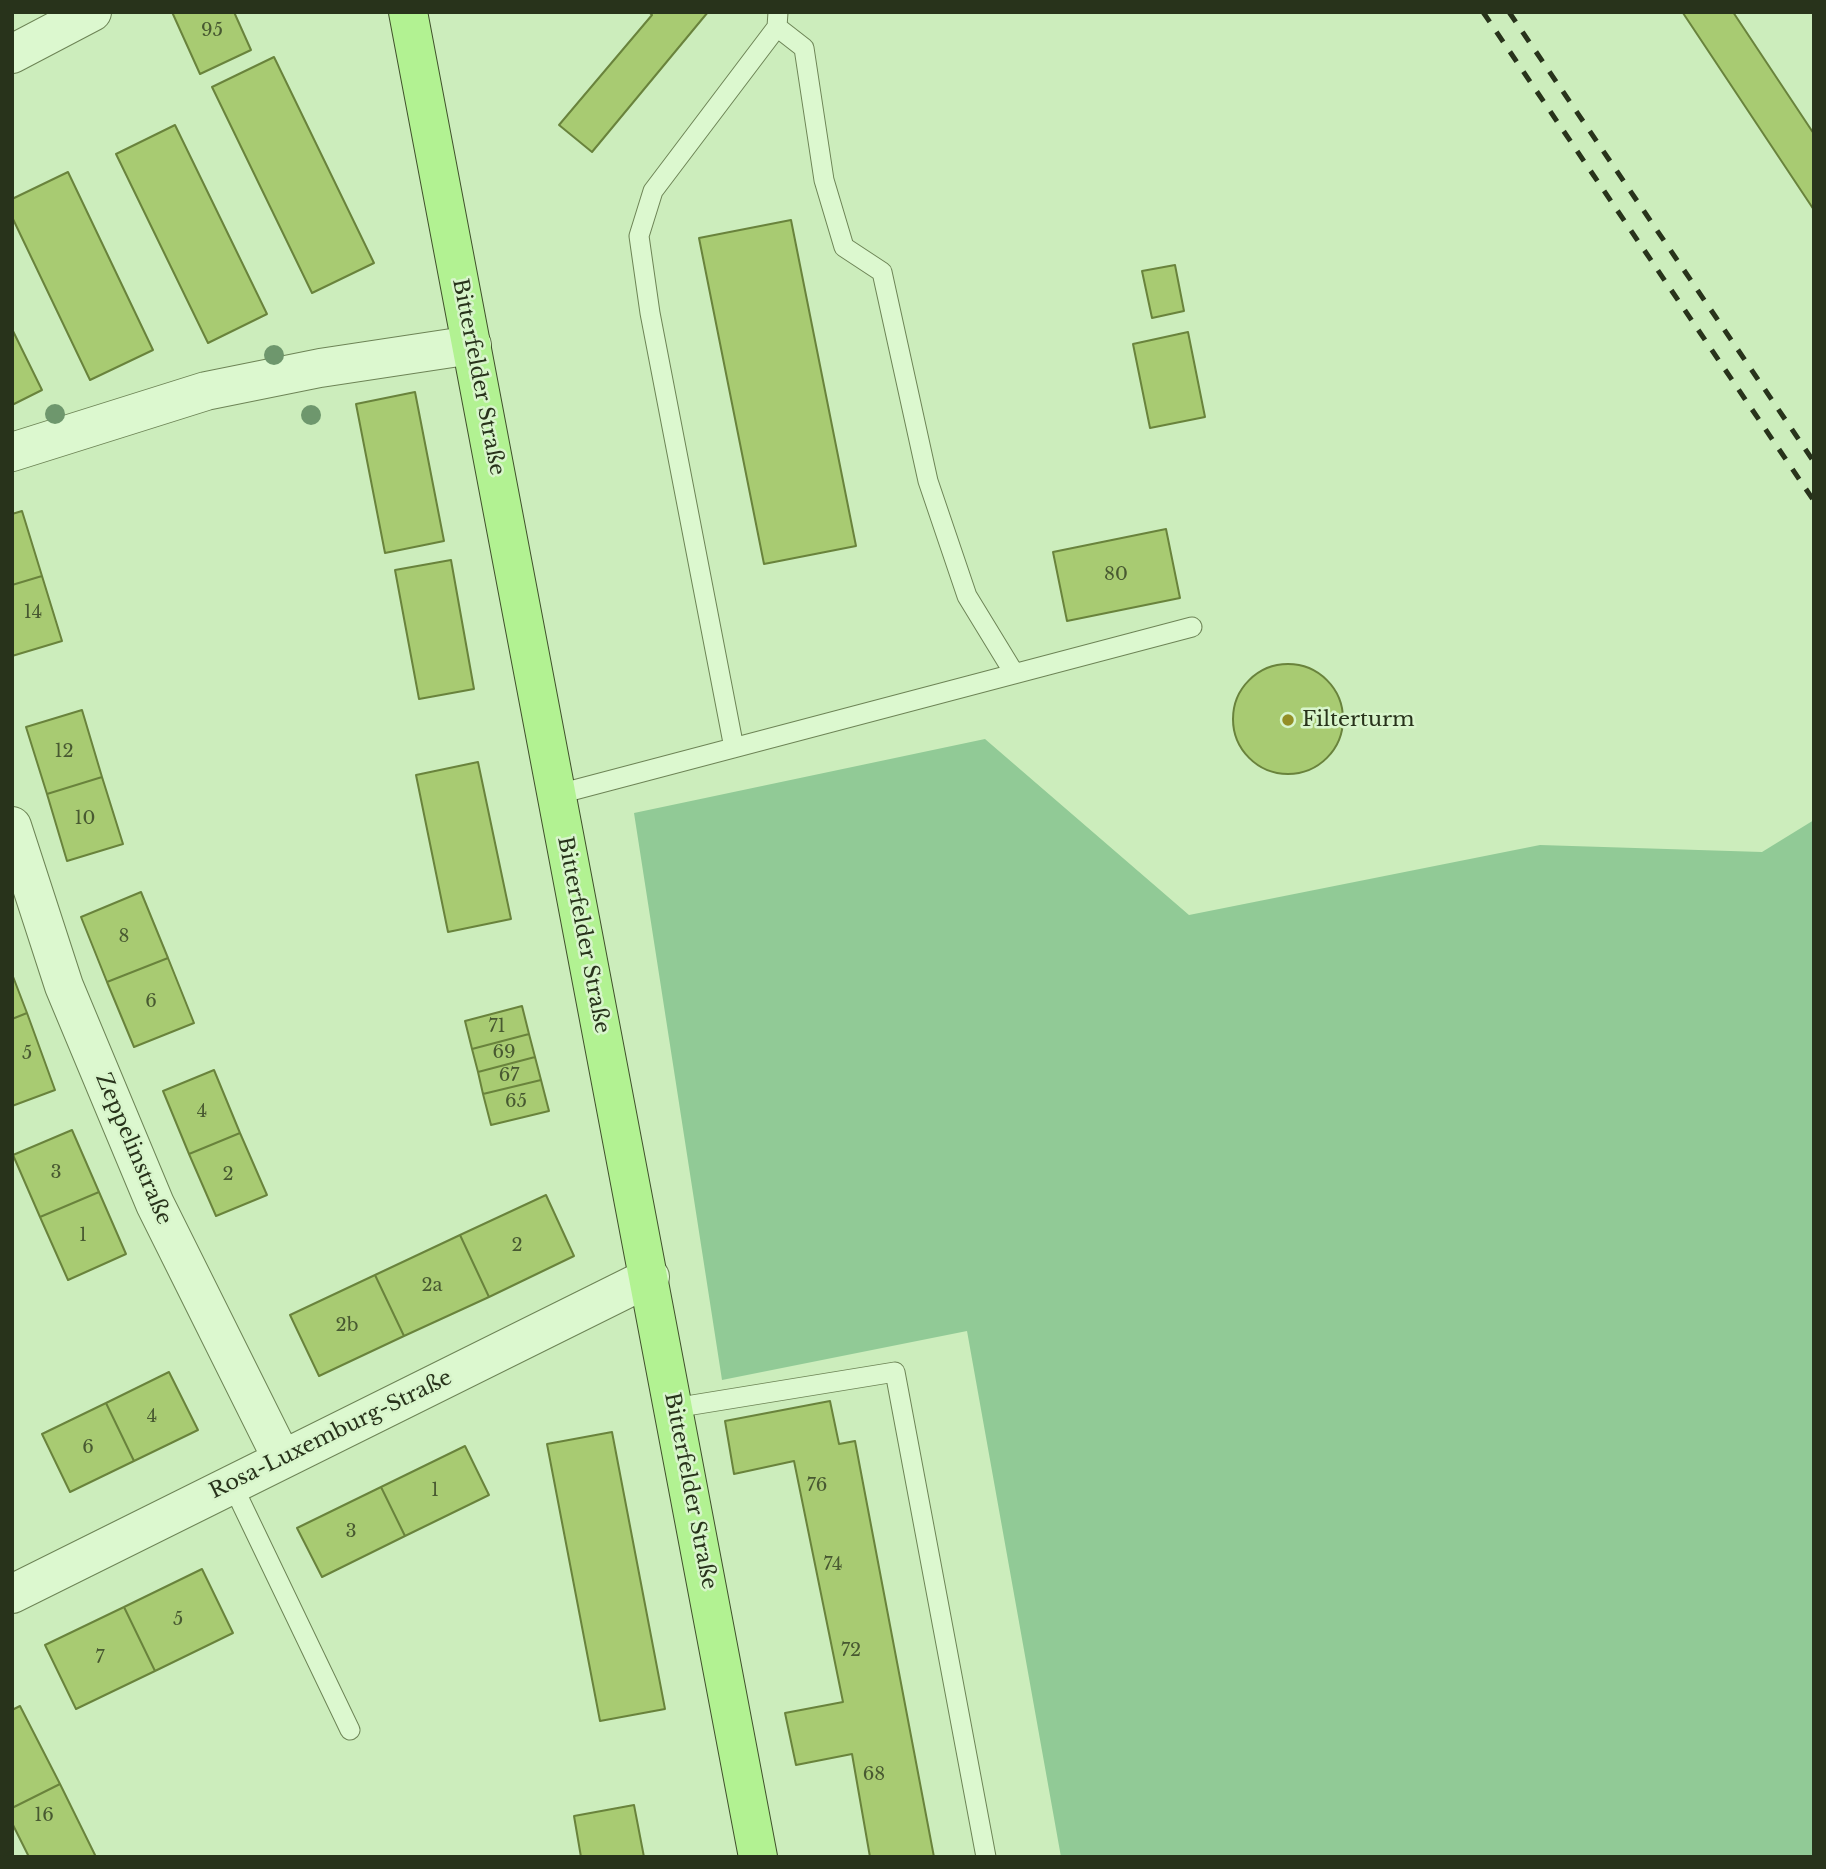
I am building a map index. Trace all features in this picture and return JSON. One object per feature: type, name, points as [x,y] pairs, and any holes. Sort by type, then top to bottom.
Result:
[{"type":"main road","name":"Bitterfelder Straße","points":[[408,12],[758,1857]]},
{"type":"street","points":[[12,54],[92,12]]},
{"type":"street","points":[[12,452],[206,391],[320,368],[472,345]]},
{"type":"street","name":"Zeppelinstraße","points":[[12,826],[64,986],[155,1204],[282,1459]]},
{"type":"street","name":"Rosa-Luxemburg-Straße","points":[[12,1594],[650,1277]]},
{"type":"lane","points":[[734,748],[650,313],[639,236],[653,191],[778,20],[804,48],[824,180],[844,247],[881,272],[928,481],[967,596],[1014,673]]},
{"type":"lane","points":[[555,795],[1192,627]]},
{"type":"lane","points":[[674,1408],[895,1372],[986,1857]]},
{"type":"lane","points":[[232,1484],[350,1730]]},
{"type":"green space","points":[[985,739],[1189,915],[1540,845],[1762,852],[1814,820],[1814,1857],[1061,1857],[967,1331],[722,1380],[634,813]]},
{"type":"building","points":[[172,12],[234,12],[251,50],[200,74]]},
{"type":"building","points":[[649,12],[708,12],[592,152],[559,125],[652,15]]},
{"type":"building","points":[[1733,12],[1814,134],[1814,210],[1683,13]]},
{"type":"building","points":[[274,57],[374,263],[312,293],[212,87]]},
{"type":"building","points":[[175,125],[267,314],[208,343],[116,154]]},
{"type":"building","points":[[68,172],[153,350],[90,380],[12,217],[12,199]]},
{"type":"building","points":[[791,220],[856,546],[764,564],[699,238]]},
{"type":"building","points":[[1175,265],[1184,311],[1152,318],[1142,271]]},
{"type":"building","points":[[12,329],[42,390],[12,405]]},
{"type":"building","points":[[1188,332],[1205,417],[1150,428],[1133,344]]},
{"type":"building","points":[[415,392],[444,541],[385,553],[356,404]]},
{"type":"building","points":[[22,511],[42,576],[12,585],[12,514]]},
{"type":"building","points":[[1166,529],[1180,598],[1067,621],[1053,552]]},
{"type":"building","points":[[451,560],[474,689],[419,699],[395,570]]},
{"type":"building","points":[[42,576],[62,641],[12,656],[12,585]]},
{"type":"building","name":"Filterturm","points":[[1288,664],[1309,669],[1327,680],[1338,698],[1343,719],[1338,740],[1327,758],[1309,769],[1288,774],[1267,769],[1249,758],[1238,740],[1233,719],[1238,698],[1249,680],[1267,669]]},
{"type":"building","points":[[82,710],[102,777],[47,794],[26,727]]},
{"type":"building","points":[[478,762],[511,919],[448,932],[416,775]]},
{"type":"building","points":[[102,777],[123,844],[67,861],[47,794]]},
{"type":"building","points":[[141,892],[168,958],[107,982],[81,917]]},
{"type":"building","points":[[168,958],[194,1023],[134,1047],[107,982]]},
{"type":"building","points":[[12,974],[27,1013],[12,1019]]},
{"type":"building","points":[[522,1006],[529,1034],[472,1049],[465,1021]]},
{"type":"building","points":[[27,1013],[55,1090],[12,1106],[12,1019]]},
{"type":"building","points":[[529,1034],[535,1057],[478,1072],[472,1049]]},
{"type":"building","points":[[535,1057],[541,1080],[483,1094],[478,1072]]},
{"type":"building","points":[[214,1070],[240,1133],[189,1154],[163,1091]]},
{"type":"building","points":[[541,1080],[549,1111],[491,1125],[483,1094]]},
{"type":"building","points":[[72,1130],[99,1192],[40,1217],[13,1155]]},
{"type":"building","points":[[240,1133],[267,1195],[216,1216],[189,1154]]},
{"type":"building","points":[[99,1192],[126,1254],[68,1280],[40,1217]]},
{"type":"building","points":[[546,1195],[574,1256],[489,1297],[460,1235]]},
{"type":"building","points":[[460,1235],[489,1297],[404,1336],[375,1275]]},
{"type":"building","points":[[375,1275],[404,1336],[319,1376],[290,1315]]},
{"type":"building","points":[[169,1372],[198,1430],[134,1461],[106,1403]]},
{"type":"building","points":[[830,1401],[839,1444],[855,1441],[934,1857],[870,1857],[852,1754],[796,1765],[785,1713],[843,1702],[794,1461],[734,1474],[725,1421]]},
{"type":"building","points":[[106,1403],[134,1461],[70,1492],[42,1434]]},
{"type":"building","points":[[612,1432],[665,1709],[600,1721],[547,1444]]},
{"type":"building","points":[[465,1446],[489,1495],[405,1536],[381,1487]]},
{"type":"building","points":[[381,1487],[405,1536],[322,1577],[297,1528]]},
{"type":"building","points":[[202,1569],[233,1633],[155,1671],[124,1607]]},
{"type":"building","points":[[124,1607],[155,1671],[76,1709],[45,1645]]},
{"type":"building","points":[[20,1706],[60,1784],[12,1808],[12,1710]]},
{"type":"building","points":[[60,1784],[96,1857],[29,1857],[12,1823],[12,1808]]},
{"type":"building","points":[[634,1805],[644,1857],[581,1857],[574,1816]]},
{"type":"railway","points":[[1483,12],[1814,501]]},
{"type":"railway","points":[[1509,12],[1814,462]]},
{"type":"place","name":"Filterturm","points":[[1288,720]]}]
